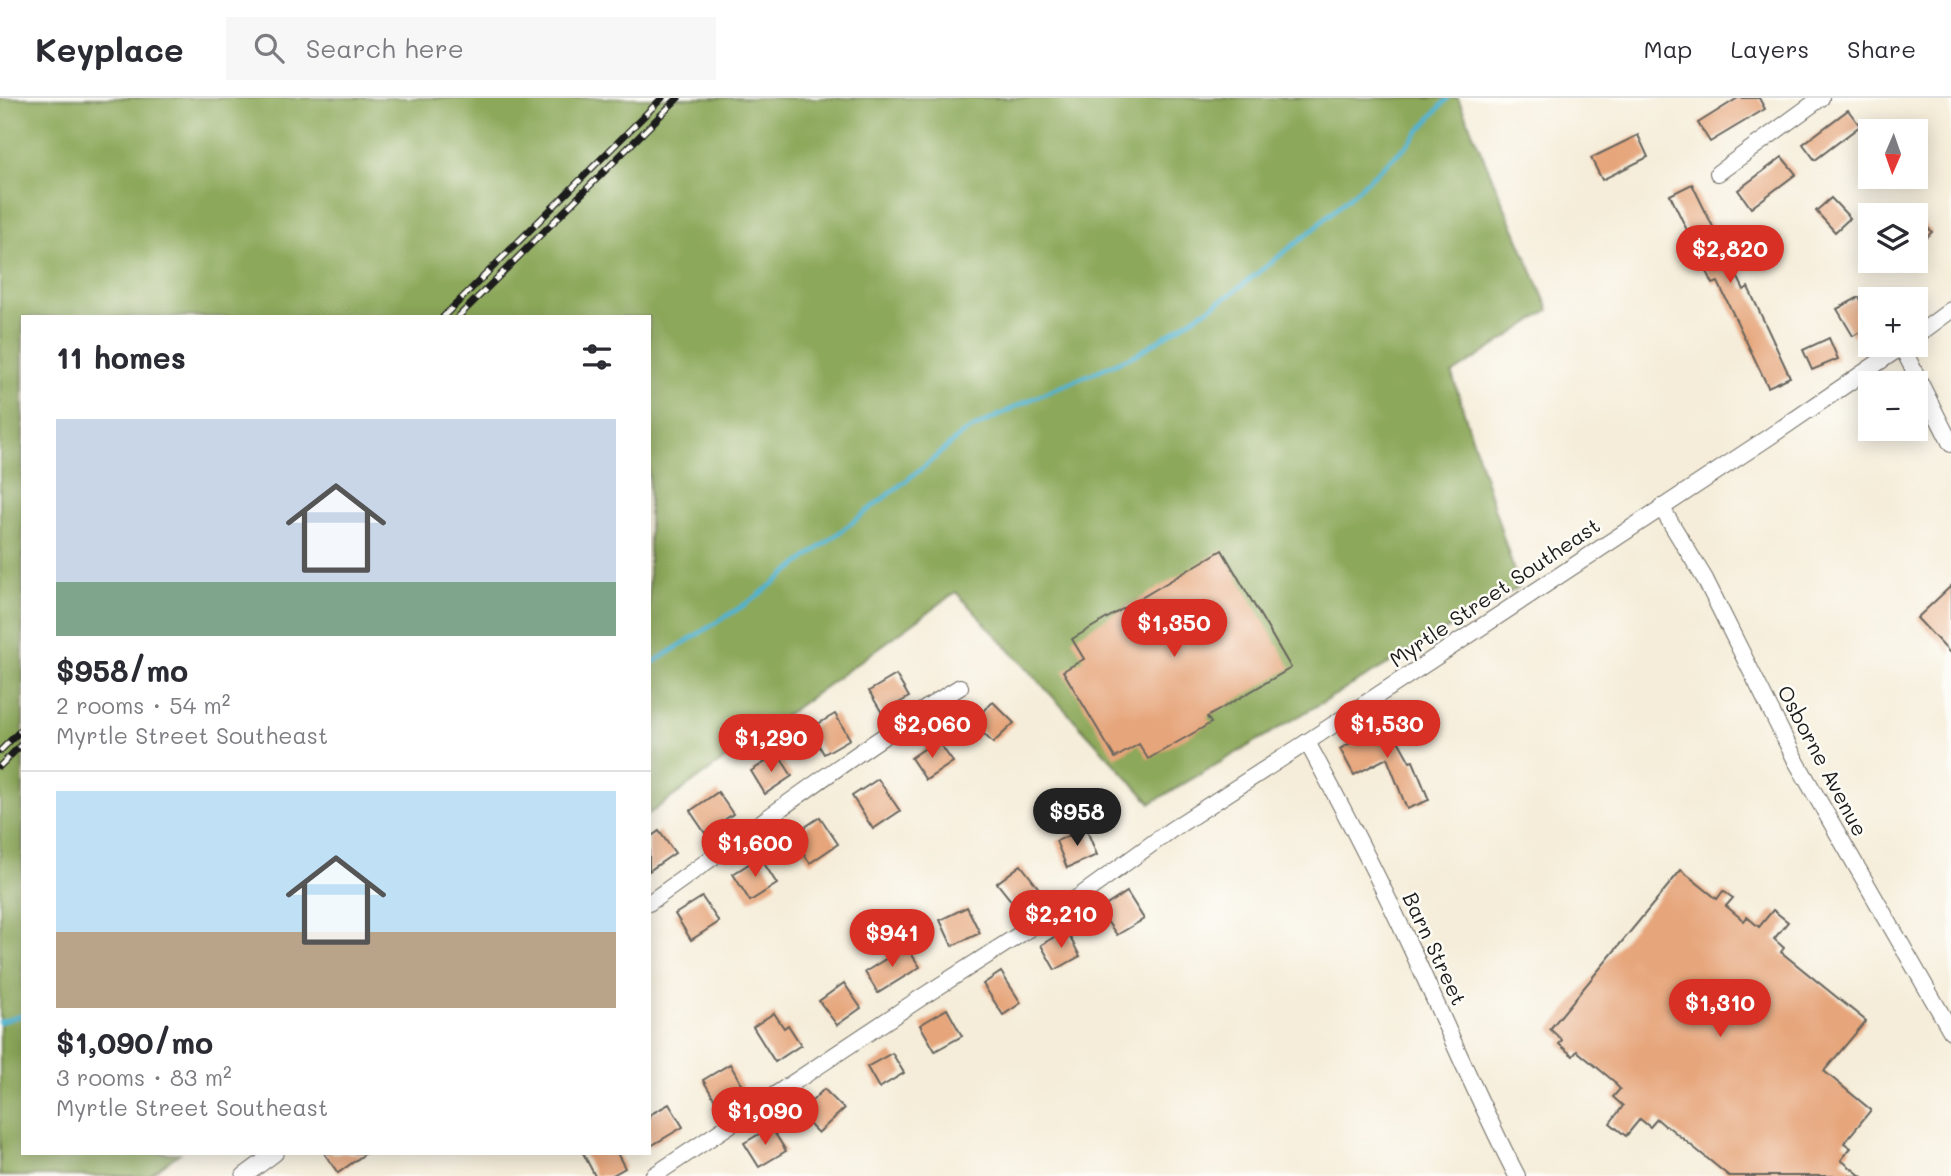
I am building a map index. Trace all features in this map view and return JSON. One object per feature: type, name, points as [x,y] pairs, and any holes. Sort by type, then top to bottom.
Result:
[{"type":"street","points":[[1718,173],[1821,98]]},
{"type":"street","points":[[1928,327],[1951,310]]},
{"type":"street","name":"Myrtle Street Southeast","points":[[653,1176],[919,999],[1080,896],[1171,830],[1887,357]]},
{"type":"street","points":[[1908,357],[1951,444]]},
{"type":"street","name":"Osborne Avenue","points":[[1661,507],[1705,579],[1796,761],[1951,1031]]},
{"type":"street","points":[[651,902],[828,776],[960,687]]},
{"type":"street","name":"Barn Street","points":[[1307,742],[1355,832],[1517,1176]]},
{"type":"street","points":[[244,1176],[272,1155]]},
{"type":"green space","points":[[0,98],[1458,98],[1549,310],[1452,374],[1519,587],[1151,803],[956,592],[651,813],[651,315],[21,315],[21,1155],[177,1155],[148,1176],[0,1176]]},
{"type":"building","points":[[1738,98],[1759,98],[1765,109],[1710,142],[1698,123]]},
{"type":"building","points":[[1848,110],[1858,123],[1858,128],[1815,160],[1803,144]]},
{"type":"building","points":[[1638,135],[1648,157],[1602,180],[1591,158]]},
{"type":"building","points":[[1782,157],[1796,174],[1751,208],[1738,190]]},
{"type":"building","points":[[1692,184],[1744,290],[1748,287],[1790,377],[1768,387],[1718,282],[1713,284],[1670,195]]},
{"type":"building","points":[[1831,198],[1850,218],[1835,232],[1816,211]]},
{"type":"building","points":[[1858,298],[1858,333],[1853,336],[1837,309]]},
{"type":"building","points":[[1829,338],[1838,359],[1812,370],[1803,350]]},
{"type":"building","points":[[1222,550],[1291,668],[1207,717],[1211,723],[1148,759],[1139,744],[1115,758],[1063,671],[1084,659],[1072,639]]},
{"type":"building","points":[[1951,586],[1951,654],[1917,618]]},
{"type":"building","points":[[896,675],[909,697],[882,713],[869,691]]},
{"type":"building","points":[[993,702],[1014,723],[993,743],[972,722]]},
{"type":"building","points":[[835,714],[850,739],[824,754],[809,729]]},
{"type":"building","points":[[1384,715],[1410,762],[1413,761],[1429,800],[1407,809],[1387,758],[1354,775],[1340,749],[1375,729],[1371,722]]},
{"type":"building","points":[[937,740],[953,762],[926,780],[911,758]]},
{"type":"building","points":[[778,754],[792,776],[765,794],[751,771]]},
{"type":"building","points":[[878,779],[900,811],[873,829],[852,796]]},
{"type":"building","points":[[718,792],[733,814],[705,833],[690,811]]},
{"type":"building","points":[[820,817],[838,844],[810,863],[792,836]]},
{"type":"building","points":[[1086,828],[1097,855],[1067,868],[1056,841]]},
{"type":"building","points":[[659,831],[675,853],[651,870],[651,837]]},
{"type":"building","points":[[760,857],[777,884],[750,901],[733,874]]},
{"type":"building","points":[[1021,865],[1040,890],[1017,908],[997,883]]},
{"type":"building","points":[[1681,870],[1717,899],[1723,891],[1733,898],[1726,906],[1744,921],[1747,917],[1759,927],[1773,910],[1788,922],[1774,939],[1784,948],[1781,952],[1866,1021],[1824,1071],[1871,1110],[1844,1143],[1851,1148],[1841,1160],[1861,1176],[1729,1176],[1657,1119],[1650,1127],[1640,1119],[1626,1136],[1610,1123],[1623,1106],[1613,1097],[1620,1089],[1616,1083],[1577,1051],[1573,1056],[1559,1044],[1562,1040],[1550,1029]]},
{"type":"building","points":[[1127,892],[1144,919],[1117,935],[1099,910]]},
{"type":"building","points":[[702,897],[719,922],[691,940],[675,914]]},
{"type":"building","points":[[967,907],[980,933],[952,946],[940,920]]},
{"type":"building","points":[[1066,930],[1080,956],[1055,970],[1041,945]]},
{"type":"building","points":[[906,946],[920,967],[878,993],[865,972]]},
{"type":"building","points":[[1001,972],[1021,1003],[1003,1015],[983,984]]},
{"type":"building","points":[[844,983],[861,1008],[837,1025],[819,1001]]},
{"type":"building","points":[[947,1009],[962,1036],[935,1051],[920,1025]]},
{"type":"building","points":[[774,1013],[784,1028],[788,1025],[801,1045],[775,1062],[753,1027]]},
{"type":"building","points":[[892,1053],[904,1073],[879,1088],[867,1067]]},
{"type":"building","points":[[730,1064],[743,1087],[716,1102],[703,1080]]},
{"type":"building","points":[[824,1089],[844,1109],[818,1133],[805,1120],[812,1113],[806,1107]]},
{"type":"building","points":[[669,1104],[683,1127],[651,1146],[651,1114]]},
{"type":"building","points":[[771,1127],[786,1151],[759,1167],[744,1143]]},
{"type":"building","points":[[325,1155],[363,1155],[338,1173]]},
{"type":"building","points":[[584,1155],[618,1155],[625,1168],[611,1176],[595,1176]]},
{"type":"waterway","points":[[651,664],[752,600],[925,466],[962,434],[1025,402],[1137,354],[1231,294],[1310,232],[1406,146],[1448,98]]},
{"type":"waterway","points":[[0,1022],[21,1016]]},
{"type":"railway","points":[[445,315],[662,98]]},
{"type":"railway","points":[[460,315],[678,98]]},
{"type":"railway","points":[[0,751],[21,730]]},
{"type":"railway","points":[[0,766],[21,745]]}]
